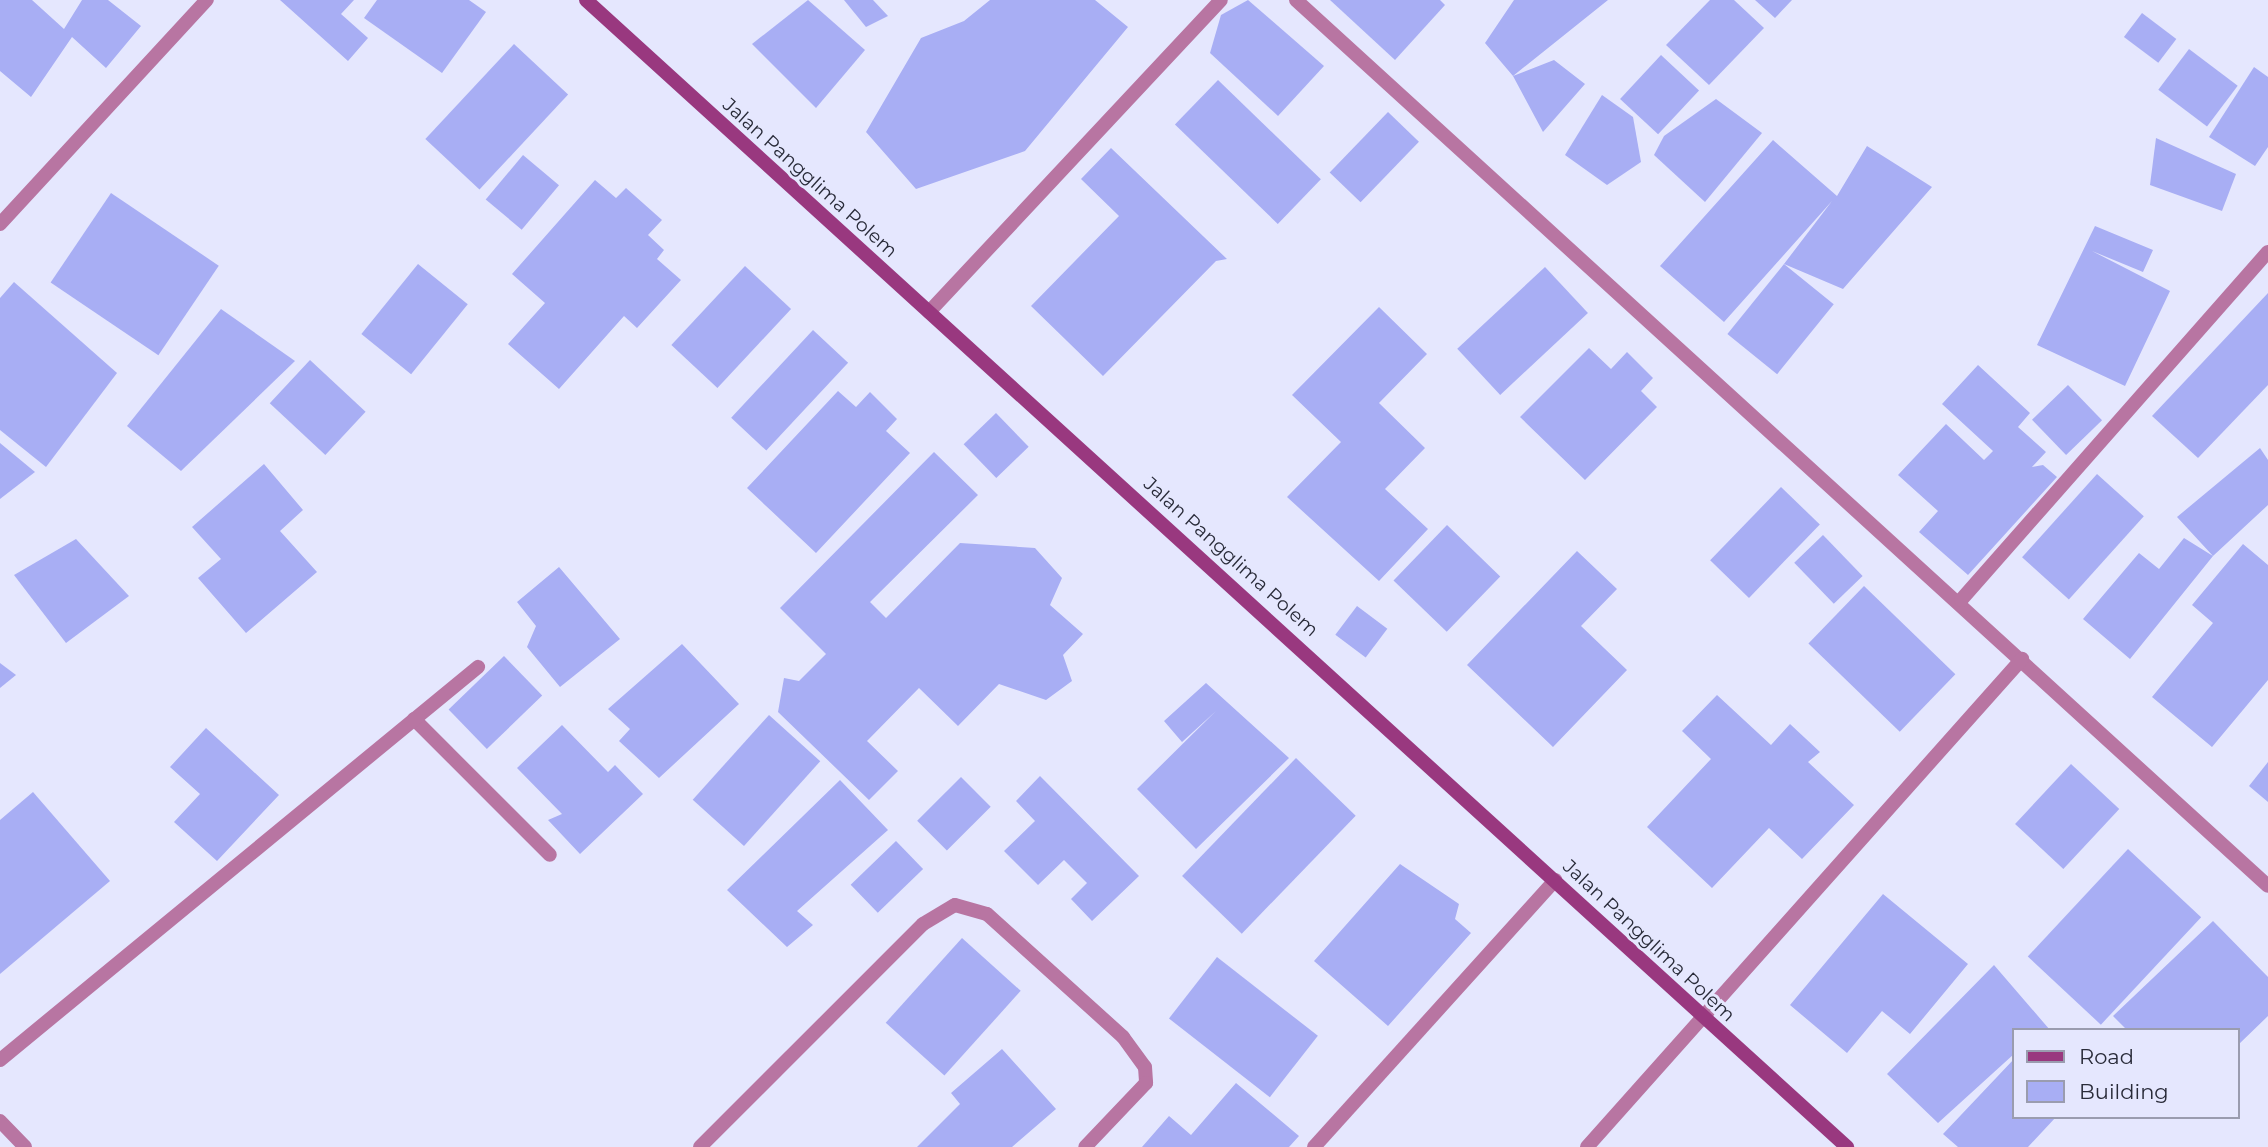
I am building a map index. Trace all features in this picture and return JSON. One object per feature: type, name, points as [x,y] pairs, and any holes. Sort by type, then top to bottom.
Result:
[{"type":"street","points":[[3,213],[207,0]]},
{"type":"street","name":"Jalan Pangglima Polem","points":[[586,0],[1847,1147]]},
{"type":"street","points":[[929,312],[1221,0]]},
{"type":"street","points":[[1296,0],[1961,600],[2268,886]]},
{"type":"street","points":[[1961,600],[2268,252]]},
{"type":"street","points":[[1587,1147],[2022,659]]},
{"type":"street","points":[[0,1060],[478,667]]},
{"type":"street","points":[[414,719],[550,855]]},
{"type":"street","points":[[1314,1147],[1555,880]]},
{"type":"street","points":[[701,1147],[923,924],[955,905],[987,914],[1123,1037],[1145,1067],[1146,1083],[1085,1147]]},
{"type":"street","points":[[0,1121],[16,1144]]},
{"type":"building","points":[[0,0],[32,0],[64,29],[82,0],[108,0],[141,26],[106,68],[72,37],[31,97],[0,71]]},
{"type":"building","points":[[280,0],[354,0],[341,14],[368,38],[348,61]]},
{"type":"building","points":[[377,0],[469,0],[486,12],[442,73],[364,18]]},
{"type":"building","points":[[808,0],[865,50],[816,108],[752,44]]},
{"type":"building","points":[[844,0],[873,0],[888,16],[866,27]]},
{"type":"building","points":[[990,0],[1095,0],[1128,27],[1025,151],[916,189],[866,132],[921,38],[964,21]]},
{"type":"building","points":[[1248,0],[1324,66],[1278,116],[1210,53],[1221,15]]},
{"type":"building","points":[[1330,0],[1440,0],[1445,5],[1395,60]]},
{"type":"building","points":[[1514,0],[1608,0],[1513,76],[1485,43]]},
{"type":"building","points":[[1710,0],[1734,0],[1764,28],[1709,85],[1666,45]]},
{"type":"building","points":[[1755,0],[1792,0],[1775,18]]},
{"type":"building","points":[[2142,13],[2176,39],[2158,63],[2124,37]]},
{"type":"building","points":[[514,44],[568,94],[479,190],[425,139]]},
{"type":"building","points":[[2189,49],[2238,86],[2207,126],[2158,90]]},
{"type":"building","points":[[1661,55],[1699,90],[1658,134],[1620,99]]},
{"type":"building","points":[[1554,60],[1585,84],[1543,132],[1513,76]]},
{"type":"building","points":[[2254,67],[2268,77],[2268,147],[2255,166],[2209,137]]},
{"type":"building","points":[[1218,80],[1321,179],[1278,224],[1175,125]]},
{"type":"building","points":[[1602,95],[1633,117],[1641,162],[1607,185],[1565,155]]},
{"type":"building","points":[[1716,99],[1762,133],[1705,202],[1654,155],[1664,136]]},
{"type":"building","points":[[1388,112],[1419,142],[1361,202],[1330,172]]},
{"type":"building","points":[[2156,138],[2236,174],[2222,211],[2150,185]]},
{"type":"building","points":[[1773,140],[1837,196],[1867,146],[1932,187],[1843,289],[1784,264],[1832,201],[1724,322],[1660,266]]},
{"type":"building","points":[[1111,148],[1227,259],[1216,261],[1103,376],[1031,306],[1119,216],[1081,179]]},
{"type":"building","points":[[523,155],[559,185],[522,230],[486,199]]},
{"type":"building","points":[[595,180],[616,198],[626,188],[662,220],[648,235],[664,250],[657,259],[681,280],[637,328],[624,316],[559,389],[508,344],[545,303],[512,274]]},
{"type":"building","points":[[111,193],[219,266],[158,355],[51,283]]},
{"type":"building","points":[[2095,226],[2153,250],[2143,272],[2092,251],[2170,291],[2125,386],[2037,345]]},
{"type":"building","points":[[418,264],[468,304],[411,374],[361,334]]},
{"type":"building","points":[[1784,264],[1834,304],[1777,374],[1727,334]]},
{"type":"building","points":[[745,266],[791,309],[717,388],[671,345]]},
{"type":"building","points":[[1545,267],[1588,313],[1500,395],[1457,349]]},
{"type":"building","points":[[14,282],[117,373],[46,467],[0,430],[0,298]]},
{"type":"building","points":[[2268,293],[2268,385],[2198,458],[2152,416]]},
{"type":"building","points":[[1379,307],[1427,354],[1379,403],[1425,448],[1385,489],[1428,529],[1379,581],[1287,497],[1341,442],[1292,395]]},
{"type":"building","points":[[221,309],[295,361],[181,471],[127,426]]},
{"type":"building","points":[[813,330],[848,363],[766,450],[731,418]]},
{"type":"building","points":[[1589,348],[1611,369],[1627,352],[1653,378],[1641,391],[1657,407],[1585,480],[1520,417]]},
{"type":"building","points":[[310,360],[366,412],[325,455],[270,403]]},
{"type":"building","points":[[1978,365],[2030,413],[2018,427],[2046,452],[2032,467],[2043,465],[2057,477],[1968,575],[1919,532],[1938,511],[1898,475],[1946,424],[1984,460],[1993,451],[1942,404]]},
{"type":"building","points":[[2068,385],[2102,420],[2066,455],[2032,420]]},
{"type":"building","points":[[838,391],[856,407],[870,392],[897,419],[886,431],[910,453],[816,553],[747,488]]},
{"type":"building","points":[[996,413],[1029,447],[996,478],[964,444]]},
{"type":"building","points":[[0,443],[35,472],[0,499]]},
{"type":"building","points":[[2260,448],[2268,460],[2268,505],[2213,556],[2177,517]]},
{"type":"building","points":[[934,452],[978,495],[870,602],[886,618],[960,543],[1035,548],[1062,578],[1050,605],[1083,634],[1063,655],[1072,681],[1046,700],[999,684],[958,726],[919,688],[867,741],[898,771],[869,800],[778,712],[784,678],[799,681],[826,654],[780,608]]},
{"type":"building","points":[[264,464],[303,510],[280,531],[317,572],[246,633],[198,578],[221,559],[192,527]]},
{"type":"building","points":[[2097,474],[2144,516],[2069,599],[2022,557]]},
{"type":"building","points":[[1781,487],[1820,525],[1749,598],[1710,560]]},
{"type":"building","points":[[1447,525],[1500,576],[1447,632],[1394,580]]},
{"type":"building","points":[[1823,535],[1863,576],[1834,604],[1794,563]]},
{"type":"building","points":[[2184,538],[2213,556],[2130,659],[2083,619],[2139,553],[2159,569]]},
{"type":"building","points":[[76,539],[129,596],[66,643],[14,575]]},
{"type":"building","points":[[2243,544],[2268,565],[2268,680],[2212,747],[2152,697],[2213,623],[2192,605]]},
{"type":"building","points":[[1577,551],[1617,589],[1581,626],[1627,670],[1553,747],[1467,665]]},
{"type":"building","points":[[559,567],[620,639],[560,687],[527,647],[536,626],[517,602]]},
{"type":"building","points":[[1864,586],[1955,674],[1900,732],[1808,644]]},
{"type":"building","points":[[1357,606],[1387,629],[1366,658],[1335,635]]},
{"type":"building","points":[[682,644],[739,704],[659,778],[619,741],[630,729],[608,709]]},
{"type":"building","points":[[504,656],[542,696],[487,749],[449,709]]},
{"type":"building","points":[[0,663],[16,675],[0,688]]},
{"type":"building","points":[[1206,683],[1289,758],[1196,849],[1137,789],[1216,711],[1182,742],[1164,721]]},
{"type":"building","points":[[1717,695],[1771,745],[1790,724],[1820,752],[1808,762],[1854,805],[1802,859],[1769,828],[1712,888],[1647,827],[1711,759],[1682,731]]},
{"type":"building","points":[[769,715],[820,761],[744,846],[693,800]]},
{"type":"building","points":[[562,725],[608,772],[615,765],[643,794],[580,854],[548,820],[562,814],[517,768]]},
{"type":"building","points":[[206,728],[279,795],[217,861],[174,822],[200,794],[170,767]]},
{"type":"building","points":[[1296,758],[1356,816],[1242,934],[1182,876]]},
{"type":"building","points":[[2268,762],[2268,802],[2249,786]]},
{"type":"building","points":[[2071,764],[2119,809],[2063,869],[2015,824]]},
{"type":"building","points":[[1040,776],[1139,876],[1092,921],[1071,899],[1087,883],[1064,860],[1038,885],[1004,851],[1035,821],[1016,801]]},
{"type":"building","points":[[961,777],[991,807],[947,851],[917,821]]},
{"type":"building","points":[[840,780],[888,830],[797,911],[813,925],[787,947],[727,890]]},
{"type":"building","points":[[33,792],[110,881],[0,974],[0,820]]},
{"type":"building","points":[[896,841],[923,869],[878,913],[851,885]]},
{"type":"building","points":[[2128,849],[2201,917],[2101,1025],[2028,957]]},
{"type":"building","points":[[1400,864],[1459,904],[1455,919],[1471,933],[1388,1026],[1314,961]]},
{"type":"building","points":[[1883,894],[1968,964],[1910,1034],[1882,1011],[1847,1053],[1790,1005]]},
{"type":"building","points":[[2213,921],[2268,977],[2268,1016],[2240,1043],[2240,1028],[2125,1028],[2113,1016]]},
{"type":"building","points":[[962,938],[1021,991],[944,1076],[886,1023]]},
{"type":"building","points":[[1217,957],[1318,1036],[1270,1097],[1169,1018]]},
{"type":"building","points":[[1994,965],[2048,1028],[2012,1028],[2012,1056],[1938,1123],[1887,1074]]},
{"type":"building","points":[[1002,1049],[1056,1109],[1012,1147],[917,1147],[960,1104],[951,1093]]},
{"type":"building","points":[[2012,1061],[2012,1119],[2054,1119],[2028,1147],[1958,1147],[1943,1134]]},
{"type":"building","points":[[1236,1083],[1299,1136],[1289,1147],[1142,1147],[1169,1116],[1191,1135]]}]
